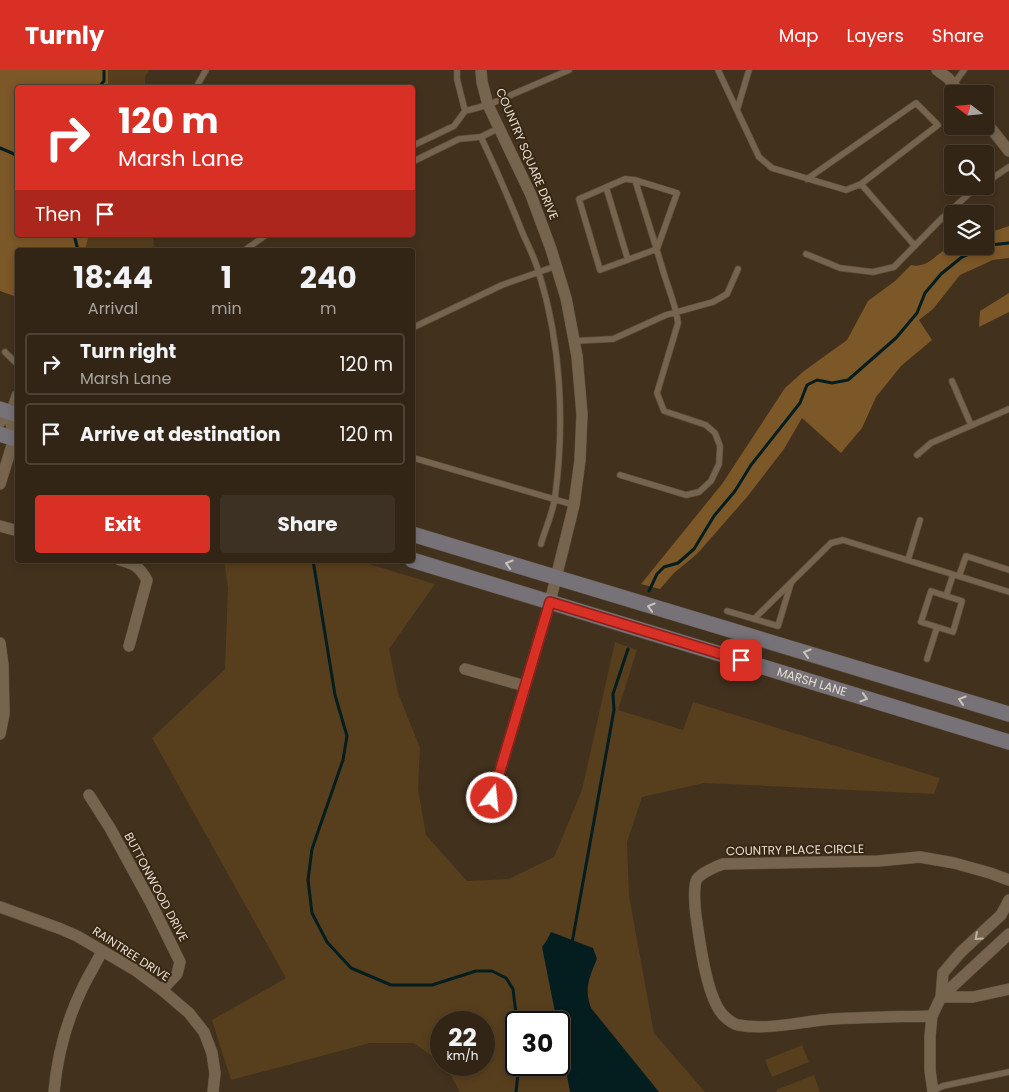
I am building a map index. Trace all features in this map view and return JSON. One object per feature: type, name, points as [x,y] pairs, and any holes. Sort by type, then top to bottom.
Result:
[{"type":"main road","name":"MARSH LANE","points":[[415,535],[1009,714]]},
{"type":"main road","name":"MARSH LANE","points":[[415,561],[1009,742]]},
{"type":"street","name":"COUNTRY SQUARE DRIVE","points":[[481,70],[488,105],[531,196],[566,298],[578,356],[582,414],[580,460],[574,505],[550,602],[492,798]]},
{"type":"street","points":[[937,70],[954,85]]},
{"type":"street","points":[[994,133],[1009,151]]},
{"type":"street","points":[[0,484],[10,437],[7,414]]},
{"type":"street","points":[[0,526],[15,530]]},
{"type":"street","points":[[129,646],[147,580],[143,572],[130,563]]},
{"type":"street","points":[[0,643],[3,665],[4,714],[0,734]]},
{"type":"street","points":[[465,669],[524,686]]},
{"type":"street","name":"BUTTONWOOD DRIVE","points":[[89,796],[110,828],[180,962],[178,974],[162,990]]},
{"type":"street","name":"COUNTRY PLACE CIRCLE","points":[[932,1016],[823,1020],[759,1027],[736,1025],[723,1015],[714,1002],[708,984],[694,905],[697,878],[713,867],[724,864],[878,861],[920,856],[954,863],[1009,880]]},
{"type":"street","points":[[932,1092],[930,1036],[932,1016],[941,997],[943,973],[961,952],[1001,915],[1009,900]]},
{"type":"street","name":"RAINTREE DRIVE","points":[[0,907],[77,936],[135,970],[189,1013],[204,1032],[212,1053],[215,1073],[213,1092]]},
{"type":"street","points":[[941,997],[1009,934]]},
{"type":"street","points":[[54,1092],[64,1036],[83,987],[102,951]]},
{"type":"street","points":[[941,997],[973,996],[1009,989]]},
{"type":"lane","points":[[198,85],[206,70]]},
{"type":"lane","points":[[457,70],[457,79],[465,111]]},
{"type":"lane","points":[[415,145],[454,126],[465,111],[488,105],[559,72],[568,70]]},
{"type":"lane","points":[[718,70],[759,157],[772,168],[807,179],[846,190],[861,184],[938,125],[916,103],[807,179]]},
{"type":"lane","points":[[737,110],[749,70]]},
{"type":"lane","points":[[958,85],[964,70]]},
{"type":"lane","points":[[415,161],[459,139],[482,137],[499,128]]},
{"type":"lane","points":[[482,137],[539,272],[555,348],[560,396],[560,443],[555,499],[540,544]]},
{"type":"lane","points":[[994,177],[1009,167]]},
{"type":"lane","points":[[626,178],[676,193],[656,249],[600,270],[579,199],[606,187],[626,178]]},
{"type":"lane","points":[[620,475],[686,495],[700,492],[711,481],[719,464],[720,446],[715,433],[706,425],[664,411],[657,393],[678,323],[677,312],[635,180]]},
{"type":"lane","points":[[861,184],[915,246]]},
{"type":"lane","points":[[606,187],[628,260]]},
{"type":"lane","points":[[806,254],[840,268],[873,272],[894,267],[942,218],[969,195]]},
{"type":"lane","points":[[248,248],[263,237]]},
{"type":"lane","points":[[415,327],[502,285],[556,266]]},
{"type":"lane","points":[[574,341],[613,339],[666,315],[713,302],[727,294],[738,269]]},
{"type":"lane","points":[[5,352],[15,362]]},
{"type":"lane","points":[[952,381],[971,425]]},
{"type":"lane","points":[[7,414],[15,394]]},
{"type":"lane","points":[[917,455],[931,443],[1009,409]]},
{"type":"lane","points":[[415,458],[574,505]]},
{"type":"lane","points":[[908,560],[920,520]]},
{"type":"lane","points":[[754,619],[831,543],[843,540],[1009,592]]},
{"type":"lane","points":[[946,596],[966,556],[1009,570]]},
{"type":"lane","points":[[727,611],[778,626],[792,581]]},
{"type":"lane","points":[[931,591],[946,596],[962,601],[953,632],[921,622],[931,591]]},
{"type":"lane","points":[[927,659],[937,626]]},
{"type":"lane","points":[[932,1092],[943,1086],[1009,1072]]},
{"type":"shaded area","points":[[0,70],[108,70],[108,85],[15,85],[15,237],[88,237],[86,248],[15,248],[15,296],[0,291]]},
{"type":"shaded area","points":[[108,70],[149,70],[145,77],[145,85],[108,85]]},
{"type":"shaded area","points":[[1009,226],[1009,258],[993,260],[960,275],[933,309],[919,320],[932,340],[901,366],[876,397],[862,428],[841,453],[802,418],[784,449],[747,497],[697,554],[674,573],[660,589],[641,584],[722,484],[785,388],[804,371],[847,340],[868,301],[895,281],[911,265],[917,266],[927,263],[944,251],[944,255],[994,255],[994,231]]},
{"type":"shaded area","points":[[88,237],[153,237],[154,248],[86,248]]},
{"type":"shaded area","points":[[1009,293],[1009,312],[979,327],[980,311]]},
{"type":"shaded area","points":[[224,563],[366,563],[435,584],[389,649],[398,693],[420,748],[418,789],[426,835],[467,881],[509,879],[554,857],[582,790],[615,642],[637,650],[618,710],[683,730],[693,702],[940,778],[934,794],[704,783],[642,797],[627,842],[629,896],[654,1033],[705,1092],[460,1092],[451,1076],[495,1076],[495,1011],[430,1011],[430,1055],[414,1043],[370,1043],[231,1080],[212,1020],[286,978],[152,738],[225,669],[228,588]]},
{"type":"shaded area","points":[[802,1045],[809,1062],[772,1077],[765,1060]]},
{"type":"shaded area","points":[[814,1075],[820,1092],[777,1092],[776,1090]]},
{"type":"water","points":[[551,932],[593,948],[597,959],[588,984],[591,1008],[659,1092],[570,1092],[567,1076],[570,1076],[570,1011],[555,1011],[542,947]]},
{"type":"waterway","points":[[101,85],[104,81],[104,70]]},
{"type":"waterway","points":[[0,148],[15,155]]},
{"type":"waterway","points":[[75,237],[77,248]]},
{"type":"waterway","points":[[649,591],[657,574],[664,567],[678,563],[694,549],[714,516],[735,491],[751,465],[800,403],[807,385],[817,380],[832,383],[848,380],[896,338],[917,313],[925,293],[941,274],[962,257],[990,245],[1009,243]]},
{"type":"waterway","points":[[313,563],[335,695],[347,736],[343,760],[312,849],[308,880],[312,913],[327,942],[351,968],[391,985],[432,985],[476,971],[492,971],[506,978],[513,989],[516,1011]]},
{"type":"waterway","points":[[572,943],[614,710],[613,694],[628,649]]},
{"type":"waterway","points":[[516,1092],[518,1076]]},
{"type":"route","points":[[492,798],[550,602],[741,660]]}]
